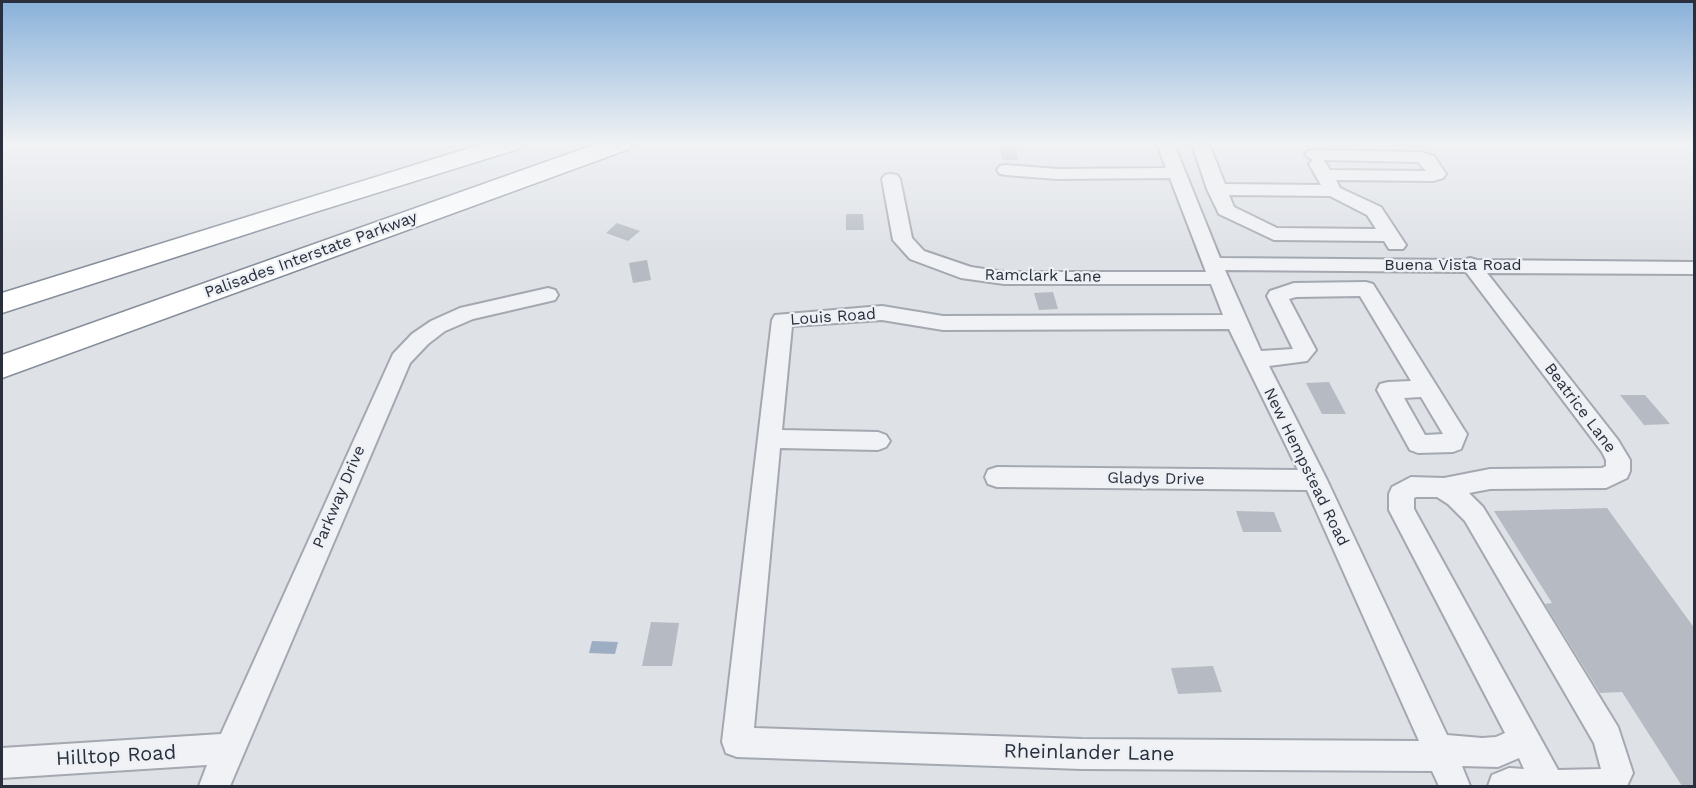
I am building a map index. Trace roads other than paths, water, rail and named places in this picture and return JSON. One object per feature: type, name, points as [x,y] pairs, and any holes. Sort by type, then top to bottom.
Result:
[{"type":"highway","points":[[2,303],[388,181]]},
{"type":"highway","name":"Palisades Interstate Parkway","points":[[2,367],[514,181]]},
{"type":"highway","points":[[505,184],[516,181]]},
{"type":"street","name":"Ramclark Lane","points":[[891,181],[903,240],[917,255],[968,273],[1004,278],[1215,271]]},
{"type":"street","name":"New Hempstead Road","points":[[1179,181],[1236,322],[1314,480],[1455,786]]},
{"type":"street","points":[[1213,181],[1226,210],[1275,234],[1390,235]]},
{"type":"street","points":[[1216,189],[1362,181]]},
{"type":"street","points":[[1329,183],[1374,211],[1408,264]]},
{"type":"street","name":"Buena Vista Road","points":[[1215,271],[1408,264],[1695,268]]},
{"type":"street","name":"Beatrice Lane","points":[[1443,488],[1491,479],[1606,478],[1618,471],[1618,460],[1610,446],[1470,264]]},
{"type":"street","points":[[1254,358],[1299,356],[1305,350],[1277,296],[1294,290],[1366,289],[1428,389]]},
{"type":"street","name":"Parkway Drive","points":[[214,786],[401,359],[420,339],[438,326],[467,313],[548,295]]},
{"type":"street","name":"Louis Road","points":[[737,742],[782,320],[882,313],[943,323],[1236,322]]},
{"type":"street","points":[[769,439],[878,441]]},
{"type":"street","name":"Gladys Drive","points":[[997,477],[1314,480]]},
{"type":"street","points":[[1503,786],[1509,784],[1571,786],[1609,784],[1618,772],[1607,737],[1474,514],[1457,496],[1443,488],[1411,487],[1401,494],[1402,510],[1549,784]]},
{"type":"street","name":"Rheinlander Lane","points":[[737,742],[1082,754],[1498,753],[1516,743],[1520,733]]},
{"type":"street","name":"Hilltop Road","points":[[2,763],[230,749]]},
{"type":"water","points":[[592,641],[618,642],[615,654],[589,653]]}]
